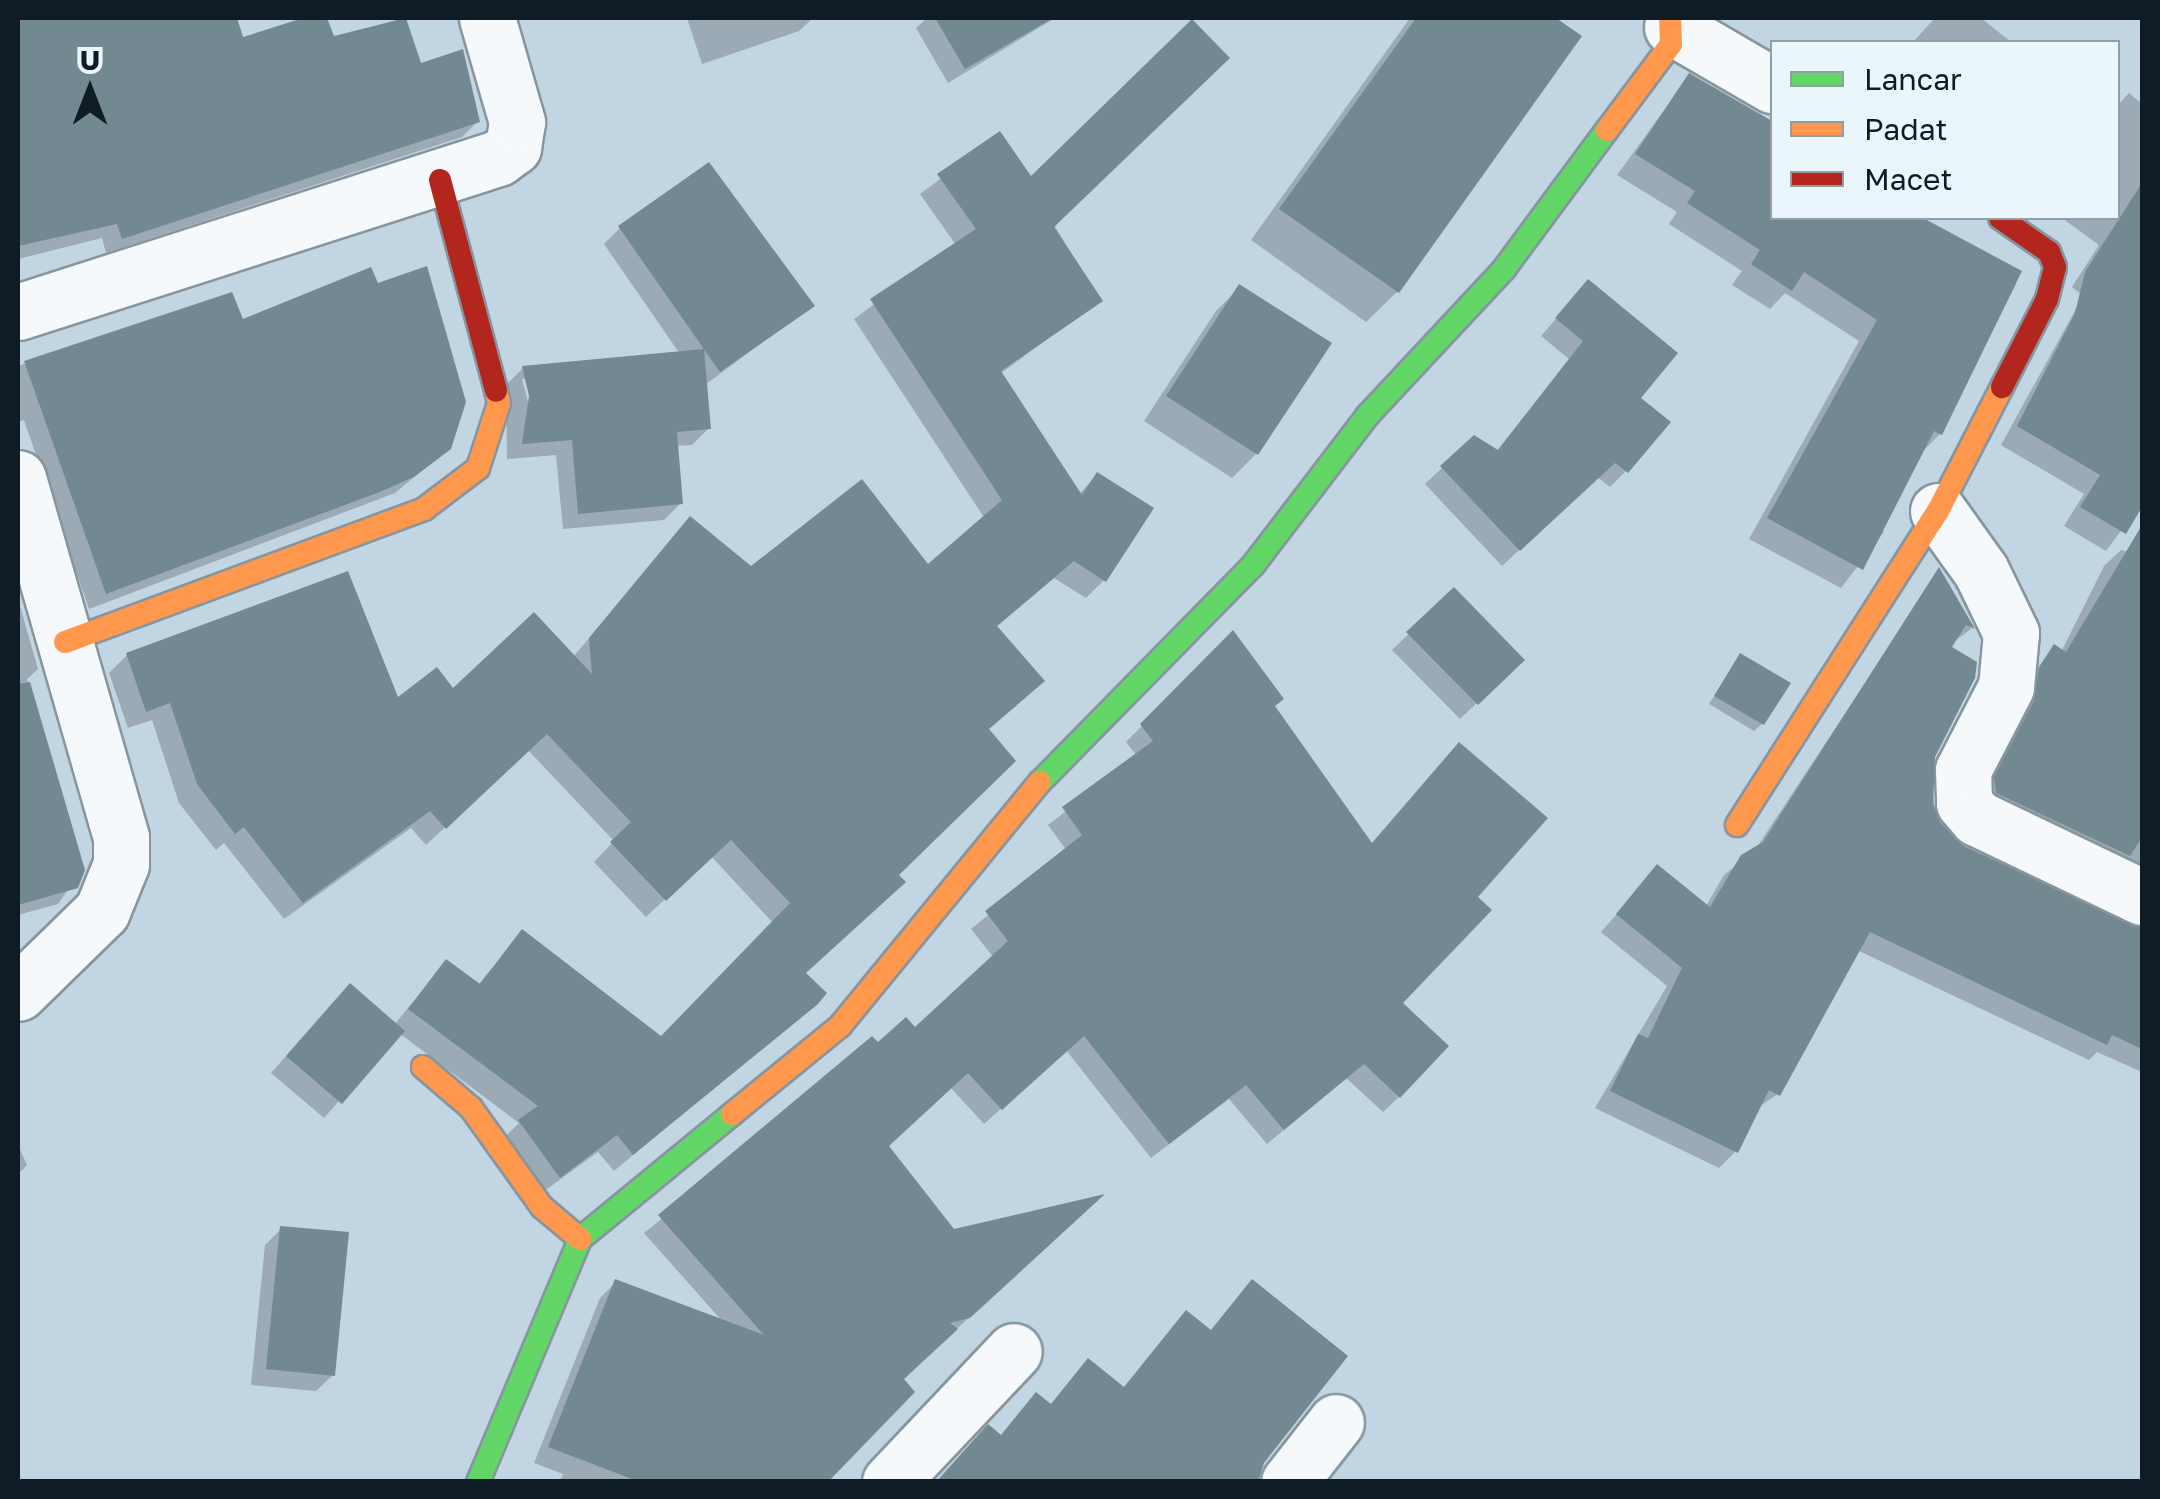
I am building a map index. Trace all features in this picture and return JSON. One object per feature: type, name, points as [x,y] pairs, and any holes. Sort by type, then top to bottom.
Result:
[{"type":"street","points":[[18,312],[440,180],[498,158],[517,137],[487,18]]},
{"type":"street","points":[[478,1482],[580,1239],[840,1026],[1044,777],[1254,564],[1368,416],[1504,269],[1670,44],[1671,22],[1770,84]]},
{"type":"street","points":[[65,642],[424,509],[478,468],[499,404],[440,180]]},
{"type":"street","points":[[1737,825],[1938,511],[2052,280],[2049,252],[2003,220]]},
{"type":"street","points":[[18,478],[121,837],[121,864],[102,912],[18,993]]},
{"type":"street","points":[[1938,511],[1981,571],[2010,633],[2006,688],[1959,783],[1964,803],[1977,818],[2142,896]]},
{"type":"street","points":[[422,1067],[471,1108],[542,1206],[580,1239]]},
{"type":"street","points":[[890,1482],[1014,1351]]},
{"type":"street","points":[[1289,1482],[1336,1422]]},
{"type":"building","points":[[18,18],[237,18],[243,37],[303,18],[327,18],[334,36],[406,18],[421,63],[463,49],[480,122],[122,239],[117,224],[18,246]]},
{"type":"building","points":[[935,18],[1053,18],[965,69]]},
{"type":"building","points":[[1416,18],[1556,18],[1582,36],[1399,293],[1279,209]]},
{"type":"building","points":[[1192,19],[1230,58],[1054,227],[1103,301],[1001,371],[1082,495],[1097,472],[1154,508],[1106,582],[1074,561],[997,626],[1045,681],[989,729],[1016,761],[899,875],[906,882],[806,973],[827,993],[818,1004],[633,1155],[617,1135],[560,1178],[518,1120],[538,1106],[408,1009],[446,959],[480,984],[522,929],[661,1036],[790,903],[731,840],[666,901],[610,842],[631,822],[547,734],[446,829],[430,811],[303,903],[244,827],[235,834],[197,784],[170,703],[146,712],[126,653],[348,571],[398,697],[437,667],[453,688],[534,612],[592,674],[589,638],[690,516],[751,566],[862,479],[928,564],[1002,500],[870,299],[976,229],[937,174],[1000,131],[1031,176]]},
{"type":"building","points":[[1689,73],[1770,120],[1770,220],[1927,220],[2022,271],[1942,435],[1934,431],[1863,570],[1767,518],[1877,320],[1804,272],[1792,291],[1751,264],[1760,250],[1687,203],[1695,191],[1635,154]]},
{"type":"building","points":[[709,162],[815,306],[720,372],[618,226]]},
{"type":"building","points":[[2142,183],[2142,507],[2126,534],[2080,507],[2100,475],[2017,426],[2075,313],[2085,272]]},
{"type":"building","points":[[427,266],[466,402],[451,449],[414,477],[377,493],[106,594],[24,361],[232,292],[243,319],[371,267],[378,283]]},
{"type":"building","points":[[1588,279],[1678,353],[1641,398],[1671,422],[1628,473],[1615,463],[1520,551],[1440,466],[1474,435],[1498,450],[1583,341],[1555,318]]},
{"type":"building","points":[[1239,284],[1332,343],[1258,455],[1166,396]]},
{"type":"building","points":[[704,349],[711,429],[677,432],[683,504],[578,514],[572,440],[522,444],[529,396],[522,366]]},
{"type":"building","points":[[2142,525],[2142,837],[2130,856],[1996,793],[1994,777],[2034,701],[2039,667],[2054,644],[2066,652]]},
{"type":"building","points":[[1939,567],[1975,629],[1966,625],[1952,647],[1977,662],[1975,678],[1935,757],[1933,804],[1940,822],[1964,846],[2142,928],[2142,1049],[2112,1035],[2107,1045],[1870,932],[1780,1096],[1769,1090],[1738,1153],[1610,1091],[1638,1034],[1648,1038],[1682,968],[1616,914],[1657,864],[1710,907],[1741,855],[1763,842]]},
{"type":"building","points":[[1454,587],[1525,660],[1478,705],[1406,632]]},
{"type":"building","points":[[1233,630],[1284,699],[1275,706],[1372,843],[1459,742],[1548,818],[1478,897],[1492,910],[1403,1003],[1449,1046],[1400,1098],[1364,1064],[1284,1130],[1246,1085],[1169,1144],[1084,1036],[1002,1110],[968,1073],[889,1146],[954,1229],[1105,1194],[970,1318],[950,1323],[958,1329],[904,1379],[915,1392],[828,1482],[640,1482],[548,1447],[615,1279],[764,1335],[658,1215],[872,1036],[878,1042],[906,1017],[915,1027],[1008,941],[985,911],[1082,835],[1062,807],[1153,741],[1140,724]]},
{"type":"building","points":[[1740,653],[1791,683],[1764,725],[1714,696]]},
{"type":"building","points":[[30,682],[85,870],[78,888],[18,905],[18,684]]},
{"type":"building","points":[[350,983],[405,1031],[342,1104],[286,1056]]},
{"type":"building","points":[[280,1226],[349,1232],[335,1376],[266,1369]]},
{"type":"building","points":[[1252,1279],[1348,1356],[1264,1463],[1258,1482],[936,1482],[988,1424],[1001,1435],[1036,1392],[1051,1404],[1088,1358],[1124,1387],[1186,1310],[1211,1330]]},
{"type":"traffic: fast","points":[[1040,782],[1254,564],[1368,415],[1504,269],[1607,130]]},
{"type":"traffic: fast","points":[[478,1482],[580,1239],[732,1114]]},
{"type":"traffic: slow","points":[[1607,130],[1671,44],[1670,18]]},
{"type":"traffic: slow","points":[[1737,825],[1938,511],[2002,387]]},
{"type":"traffic: slow","points":[[65,642],[424,509],[478,468],[499,403],[496,391]]},
{"type":"traffic: slow","points":[[732,1114],[840,1026],[1040,782]]},
{"type":"traffic: slow","points":[[423,1067],[471,1108],[542,1207],[580,1239]]},
{"type":"traffic: jam","points":[[440,180],[496,391]]},
{"type":"traffic: jam","points":[[2002,387],[2047,299],[2055,267],[2049,252],[2003,220]]}]
